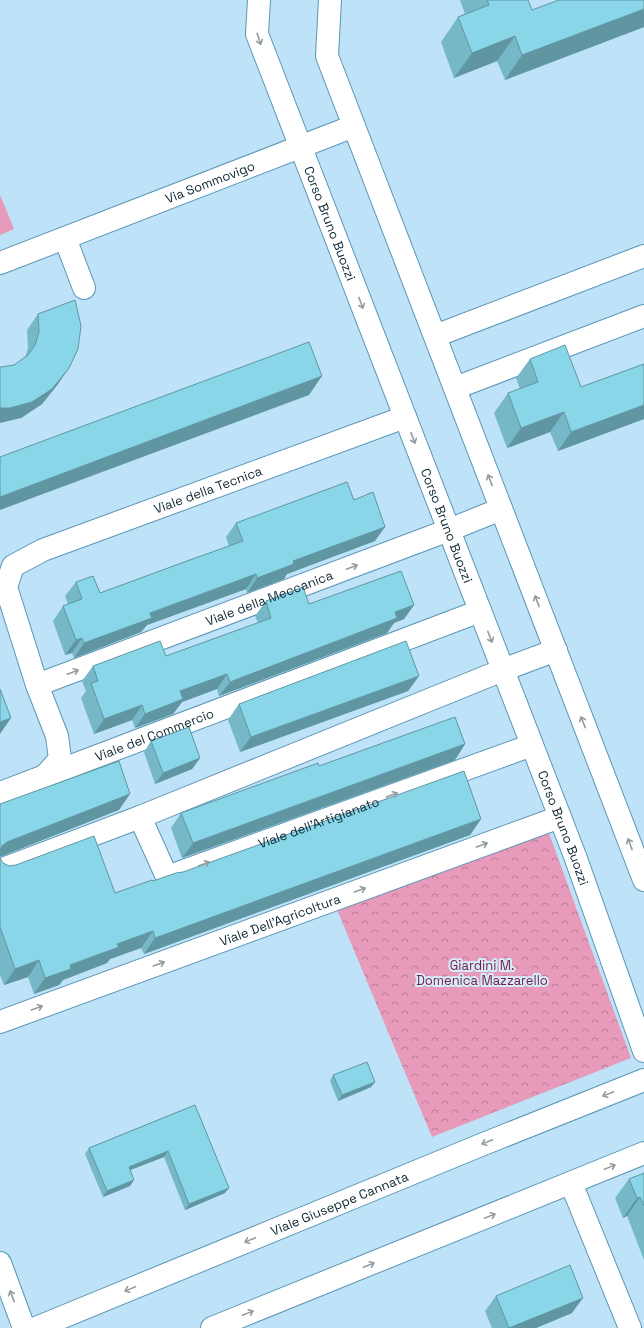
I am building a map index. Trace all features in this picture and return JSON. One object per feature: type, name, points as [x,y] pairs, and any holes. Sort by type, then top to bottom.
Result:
[{"type":"street","name":"Corso Bruno Buozzi","points":[[259,0],[257,34],[575,856],[644,1051]]},
{"type":"street","points":[[330,0],[327,56],[644,880]]},
{"type":"street","name":"Via Sommovigo","points":[[0,263],[354,126]]},
{"type":"street","points":[[65,238],[84,288]]},
{"type":"street","points":[[435,336],[644,256]]},
{"type":"street","points":[[455,388],[644,316]]},
{"type":"street","name":"Viale della Tecnica","points":[[37,685],[6,587],[13,566],[44,550],[405,417]]},
{"type":"street","name":"Viale della Meccanica","points":[[37,685],[501,509]]},
{"type":"street","name":"Viale del Commercio","points":[[0,794],[480,610]]},
{"type":"street","points":[[0,870],[140,817],[556,650]]},
{"type":"street","points":[[37,685],[57,736],[60,759],[43,778]]},
{"type":"street","name":"Viale dell'Artigianato","points":[[140,817],[167,877],[532,745]]},
{"type":"street","name":"Viale Dell'Agricoltura","points":[[0,1022],[560,817]]},
{"type":"street","name":"Viale Giuseppe Cannata","points":[[36,1328],[481,1145],[644,1080]]},
{"type":"street","points":[[212,1328],[644,1153]]},
{"type":"street","points":[[571,1183],[630,1328]]},
{"type":"street","points":[[0,1263],[24,1328]]},
{"type":"green space","points":[[0,195],[14,229],[0,235]]},
{"type":"green space","name":"Giardini M. Domenica Mazzarello","points":[[547,828],[631,1058],[432,1137],[335,905]]},
{"type":"building","points":[[487,0],[528,0],[532,10],[559,0],[644,0],[644,9],[522,55],[515,36],[472,53],[458,17],[489,5]]},
{"type":"building","points":[[75,300],[81,326],[78,349],[69,368],[52,389],[32,402],[10,408],[0,408],[0,367],[14,365],[28,355],[35,345],[39,332],[38,314]]},
{"type":"building","points":[[309,342],[322,376],[0,497],[0,457]]},
{"type":"building","points":[[565,345],[581,387],[644,364],[644,405],[571,432],[564,412],[521,428],[508,393],[538,382],[530,359]]},
{"type":"building","points":[[347,482],[354,500],[373,492],[385,527],[293,561],[294,564],[257,578],[256,574],[150,613],[152,618],[84,643],[82,638],[76,640],[63,606],[82,599],[76,582],[93,576],[100,593],[243,541],[236,523]]},
{"type":"building","points":[[401,571],[414,605],[395,612],[397,618],[230,682],[227,674],[180,691],[183,699],[145,714],[142,705],[104,719],[91,683],[98,681],[93,666],[160,641],[166,656],[271,618],[266,601],[303,587],[309,604]]},
{"type":"building","points":[[406,641],[419,676],[251,737],[239,704]]},
{"type":"building","points":[[0,689],[11,718],[0,722]]},
{"type":"building","points":[[455,717],[465,744],[193,843],[181,813],[318,763],[319,766]]},
{"type":"building","points":[[189,727],[200,758],[163,773],[151,741]]},
{"type":"building","points":[[119,761],[130,794],[7,842],[0,850],[0,804]]},
{"type":"building","points":[[464,771],[481,819],[155,938],[153,931],[117,944],[119,947],[70,965],[71,969],[45,978],[39,960],[15,969],[0,927],[0,858],[3,863],[9,866],[16,865],[94,836],[115,893],[152,880],[153,881],[183,872]]},
{"type":"building","points":[[367,1062],[375,1082],[342,1095],[333,1075]]},
{"type":"building","points":[[195,1105],[229,1188],[189,1204],[168,1151],[129,1167],[134,1180],[107,1191],[89,1148]]},
{"type":"building","points":[[644,1173],[644,1206],[640,1197],[637,1198],[629,1179]]},
{"type":"building","points":[[570,1265],[583,1298],[509,1328],[496,1296]]}]
